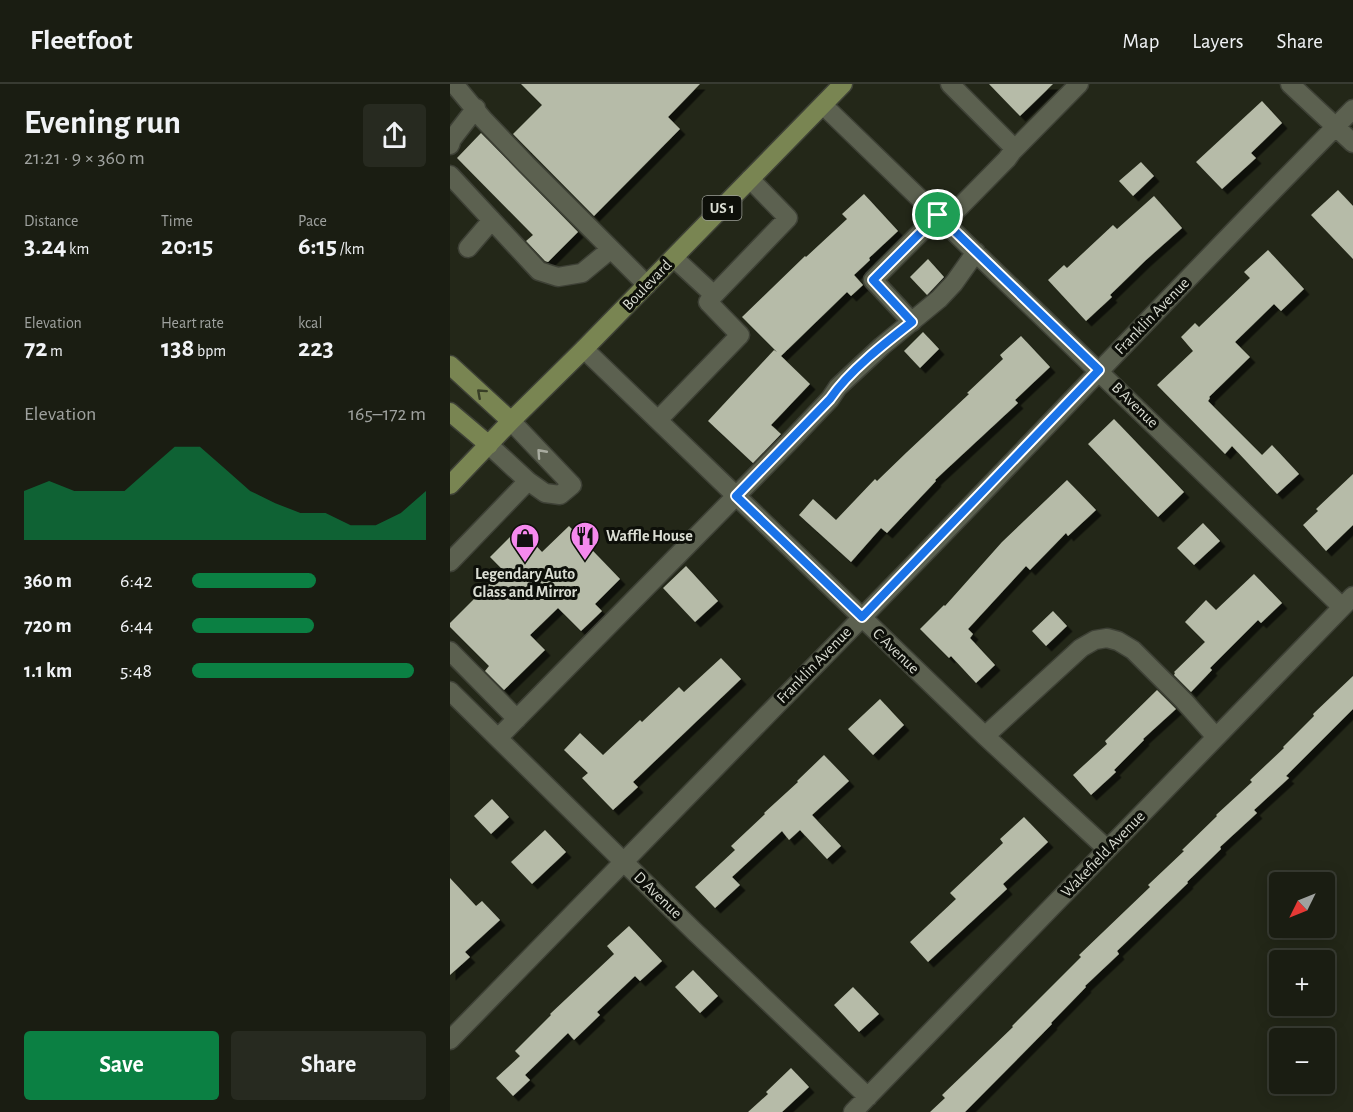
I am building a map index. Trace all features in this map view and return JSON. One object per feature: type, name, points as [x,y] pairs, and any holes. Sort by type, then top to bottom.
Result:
[{"type":"main road","name":"Boulevard","points":[[450,485],[843,84]]},
{"type":"main road","points":[[450,365],[511,421]]},
{"type":"main road","points":[[450,412],[489,445]]},
{"type":"street","points":[[454,84],[483,119],[647,285]]},
{"type":"street","points":[[912,322],[873,280],[1007,159],[1079,84]]},
{"type":"street","points":[[1290,84],[1353,143]]},
{"type":"street","points":[[954,85],[1011,145],[1012,152]]},
{"type":"street","name":"B Avenue","points":[[823,105],[1099,370],[1348,602]]},
{"type":"street","points":[[450,145],[476,108]]},
{"type":"street","name":"Franklin Avenue","points":[[450,1040],[1353,109]]},
{"type":"street","points":[[450,176],[539,271],[558,277],[582,273],[611,249]]},
{"type":"street","points":[[658,420],[740,335],[708,302],[788,218],[750,179]]},
{"type":"street","points":[[468,248],[492,220]]},
{"type":"street","points":[[498,738],[808,422],[838,387],[947,291],[976,252]]},
{"type":"street","points":[[674,258],[714,295]]},
{"type":"street","name":"C Avenue","points":[[584,349],[985,736],[1107,849]]},
{"type":"street","points":[[489,445],[528,481],[545,493],[560,495],[572,484],[511,421]]},
{"type":"street","points":[[450,562],[528,481]]},
{"type":"street","name":"Wakefield Avenue","points":[[853,1112],[1348,602]]},
{"type":"street","points":[[985,736],[1081,648],[1095,640],[1107,638],[1118,641],[1133,650],[1216,736]]},
{"type":"street","points":[[453,661],[517,719]]},
{"type":"street","name":"D Avenue","points":[[450,692],[868,1097]]},
{"type":"building","points":[[521,84],[700,84],[668,117],[680,129],[594,216],[513,134],[542,105]]},
{"type":"building","points":[[989,84],[1053,84],[1020,116]]},
{"type":"building","points":[[1262,101],[1282,123],[1251,153],[1256,158],[1222,189],[1196,162]]},
{"type":"building","points":[[481,133],[578,232],[548,262],[526,241],[533,235],[457,158]]},
{"type":"building","points":[[1141,162],[1154,176],[1133,196],[1119,181]]},
{"type":"building","points":[[1338,190],[1353,206],[1353,259],[1311,215]]},
{"type":"building","points":[[864,194],[898,231],[854,275],[863,285],[851,296],[847,292],[781,356],[810,384],[771,425],[781,434],[753,463],[708,421],[774,350],[777,352],[742,317],[847,219],[842,214]]},
{"type":"building","points":[[1154,196],[1182,228],[1146,260],[1086,321],[1048,280],[1064,265],[1067,268],[1113,225],[1117,229]]},
{"type":"building","points":[[1268,250],[1304,289],[1281,311],[1274,304],[1235,342],[1250,357],[1209,397],[1208,401],[1262,455],[1272,445],[1299,474],[1277,494],[1232,446],[1225,454],[1157,385],[1193,351],[1181,337],[1195,323],[1199,327],[1250,278],[1244,272]]},
{"type":"building","points":[[928,259],[944,277],[927,295],[910,277]]},
{"type":"building","points":[[923,332],[939,349],[920,368],[904,351]]},
{"type":"building","points":[[1021,336],[1050,367],[1015,400],[1018,403],[935,480],[887,533],[881,528],[851,562],[799,515],[813,499],[836,520],[875,479],[877,481],[969,394],[967,393],[1003,359],[1000,355]]},
{"type":"building","points":[[1114,419],[1184,492],[1158,517],[1088,444]]},
{"type":"building","points":[[1353,474],[1353,525],[1326,551],[1303,525],[1318,511],[1316,509]]},
{"type":"building","points":[[1067,480],[1096,510],[1068,536],[1066,533],[1030,570],[1026,566],[968,629],[973,634],[970,638],[995,665],[976,683],[951,656],[949,658],[920,629],[945,606],[1002,542]]},
{"type":"building","points":[[1203,523],[1220,541],[1194,565],[1177,548]]},
{"type":"building","points":[[569,526],[620,579],[595,604],[602,611],[581,631],[558,608],[530,635],[545,650],[504,690],[485,671],[489,666],[450,627],[450,623],[503,570],[490,557],[519,528],[542,552]]},
{"type":"building","points":[[686,566],[718,601],[695,622],[663,588]]},
{"type":"building","points":[[1254,574],[1282,603],[1261,623],[1258,620],[1210,668],[1212,670],[1191,692],[1174,675],[1174,672],[1205,642],[1185,622],[1206,600],[1216,610]]},
{"type":"building","points":[[1053,611],[1067,626],[1046,646],[1032,631]]},
{"type":"building","points":[[721,658],[741,679],[633,782],[638,787],[613,810],[582,778],[588,773],[564,750],[580,733],[603,755],[679,687],[684,692]]},
{"type":"building","points":[[1353,676],[1353,709],[1286,776],[1289,778],[1254,810],[1257,813],[1117,951],[1119,954],[1085,986],[1052,1024],[965,1112],[930,1112],[945,1098],[942,1095],[1013,1027],[1081,957],[1079,955],[1150,887],[1148,885],[1184,851],[1182,850],[1216,815],[1252,782],[1250,780]]},
{"type":"building","points":[[1157,690],[1176,709],[1143,739],[1114,770],[1116,772],[1091,795],[1073,775],[1107,744],[1105,741]]},
{"type":"building","points":[[880,699],[904,725],[873,755],[848,729]]},
{"type":"building","points":[[824,755],[849,781],[812,815],[841,846],[827,859],[800,830],[789,840],[782,831],[732,877],[740,885],[715,908],[695,887],[735,850],[731,846]]},
{"type":"building","points":[[492,799],[509,817],[491,834],[474,816]]},
{"type":"building","points":[[1024,817],[1048,842],[1003,884],[1007,889],[928,962],[910,942],[956,899],[950,893],[1003,843],[1000,839]]},
{"type":"building","points":[[545,830],[566,852],[532,884],[511,862]]},
{"type":"building","points":[[450,878],[476,906],[482,901],[500,920],[465,952],[470,957],[450,975]]},
{"type":"building","points":[[629,926],[662,961],[640,981],[635,976],[597,1012],[600,1015],[574,1040],[568,1033],[525,1075],[530,1080],[513,1096],[496,1078],[520,1056],[515,1051],[550,1014],[614,954],[607,946]]},
{"type":"building","points":[[693,970],[718,996],[700,1013],[675,987]]},
{"type":"building","points":[[853,987],[879,1014],[859,1032],[834,1005]]},
{"type":"building","points":[[791,1068],[809,1087],[782,1112],[748,1112],[768,1094],[766,1092]]},
{"type":"place","name":"Waffle House","points":[[585,562]]},
{"type":"place","name":"Legendary Auto Glass and Mirror","points":[[525,564]]},
{"type":"route","points":[[938,215],[1099,370],[862,617],[736,496],[830,399],[838,387],[912,322],[873,280],[938,215]]}]
